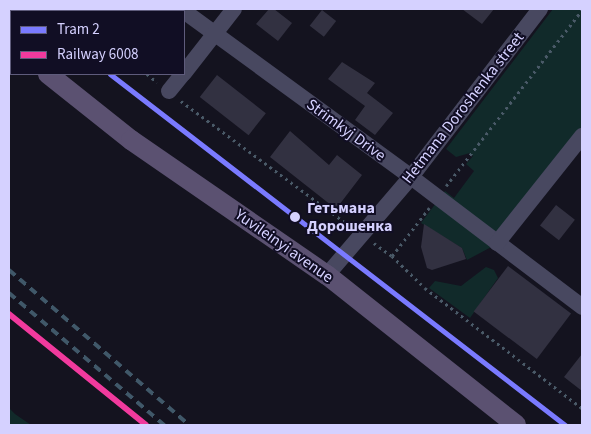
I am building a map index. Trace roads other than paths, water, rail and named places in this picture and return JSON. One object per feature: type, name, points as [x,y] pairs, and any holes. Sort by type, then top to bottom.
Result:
[{"type":"main road","name":"Yuvileinyi avenue","points":[[49,75],[131,140],[327,275],[516,425]]},
{"type":"street","points":[[185,70],[234,9]]},
{"type":"street","name":"Hetmana Doroshenka street","points":[[327,275],[411,177],[540,9]]},
{"type":"street","name":"Strimkyj Drive","points":[[185,12],[411,177],[582,307]]},
{"type":"street","points":[[169,92],[182,75]]},
{"type":"street","points":[[497,243],[582,136]]},
{"type":"railway","points":[[9,270],[189,425]]},
{"type":"railway","points":[[9,293],[164,425]]},
{"type":"tram line","name":"2","points":[[111,75],[565,425]]},
{"type":"rail line","name":"6008","points":[[9,314],[146,425]]},
{"type":"place","name":"Гетьмана Дорошенка","points":[[295,217]]}]
